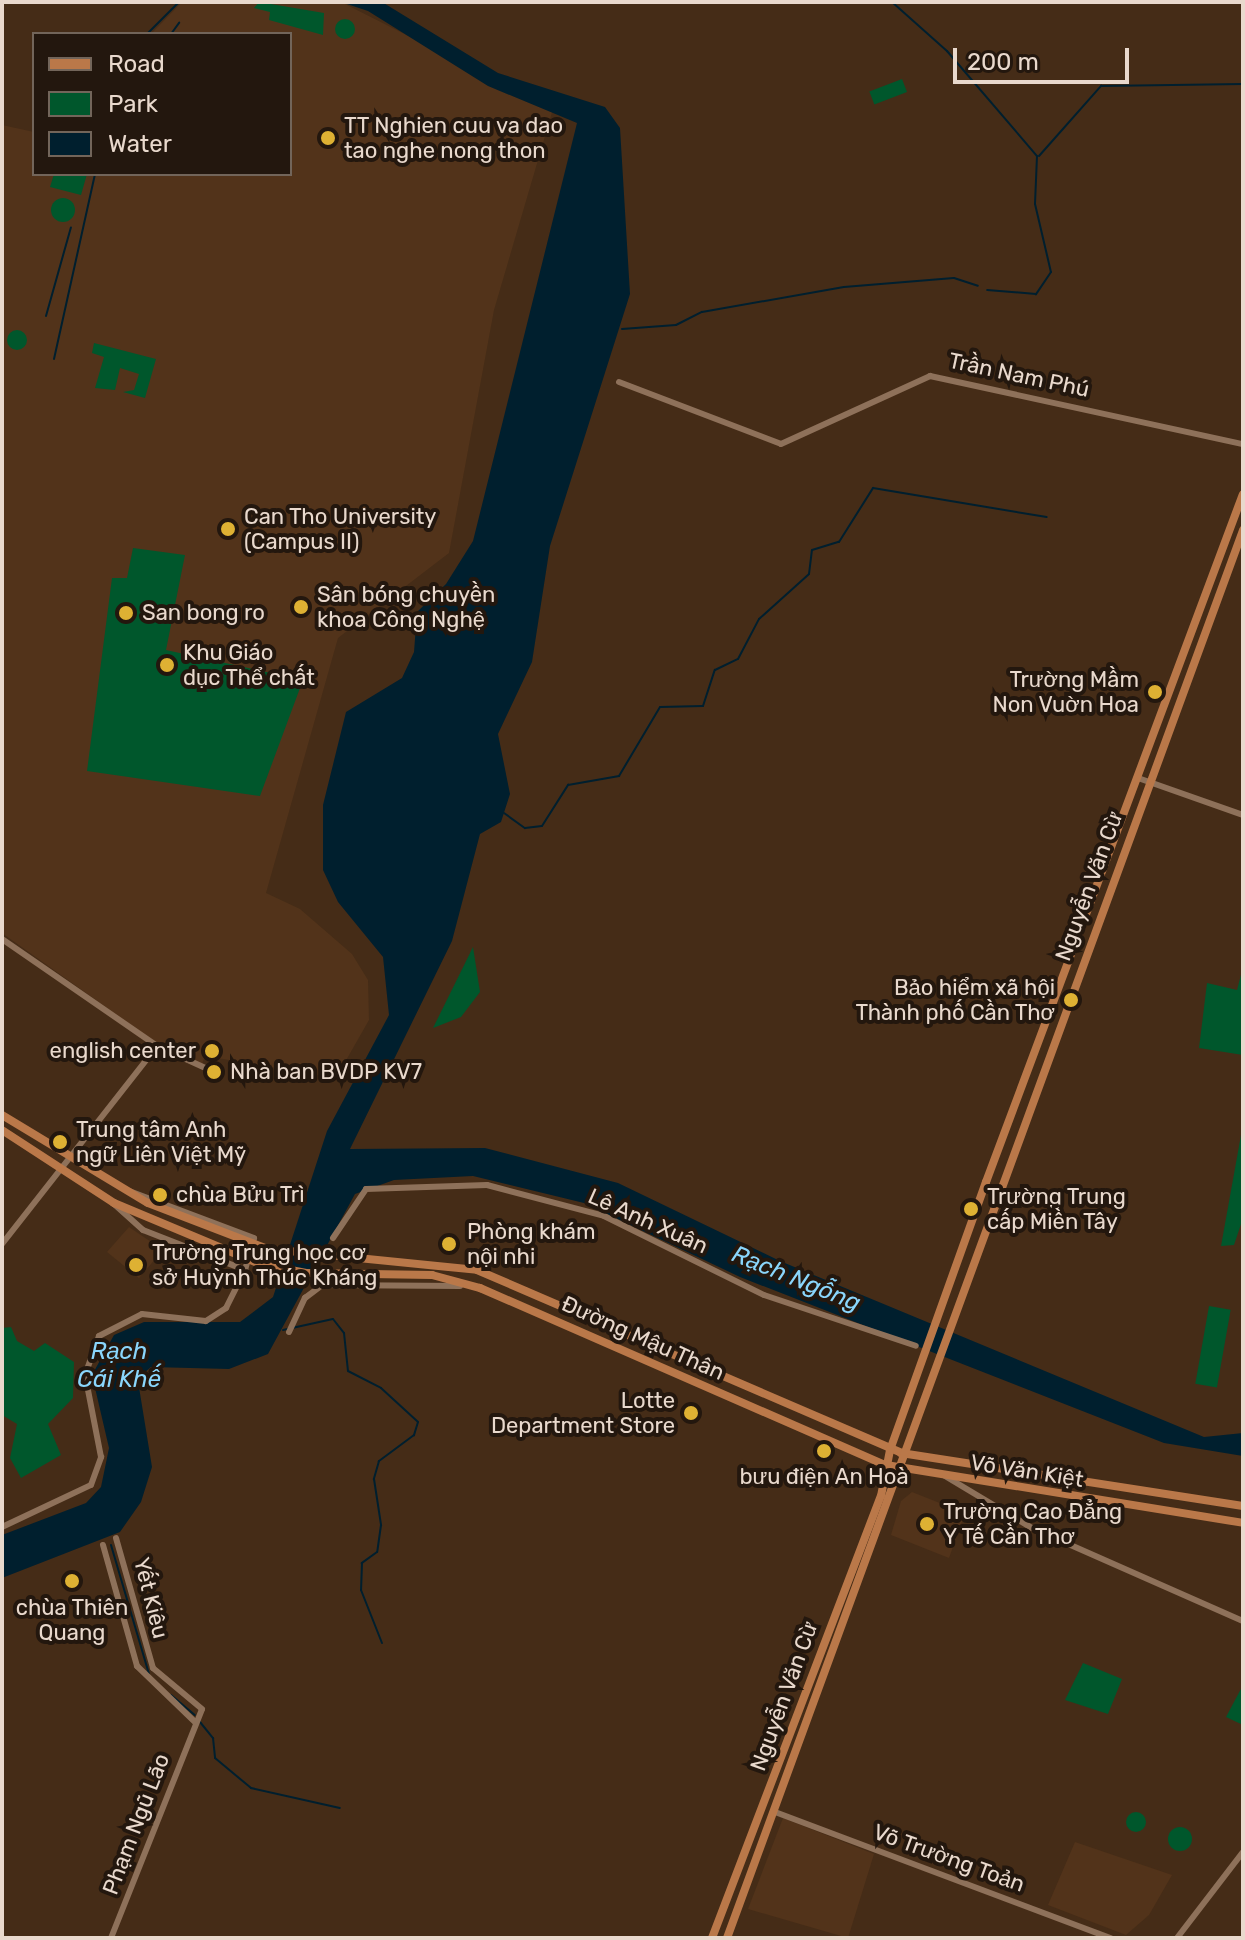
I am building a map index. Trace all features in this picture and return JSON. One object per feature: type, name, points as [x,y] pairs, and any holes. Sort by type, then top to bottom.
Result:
[{"type":"main road","points":[[1142,780],[1243,494]]},
{"type":"main road","name":"Nguyễn Văn Cừ","points":[[712,1938],[763,1808],[905,1406],[1033,1058],[1243,530]]},
{"type":"main road","name":"Nguyễn Văn Cừ","points":[[727,1938],[900,1469],[901,1453],[920,1411],[1142,780]]},
{"type":"main road","points":[[1033,1058],[1044,1062]]},
{"type":"main road","points":[[2,1115],[71,1160],[125,1190]]},
{"type":"main road","points":[[2,1130],[114,1203]]},
{"type":"main road","name":"Đường Mậu Thân","points":[[125,1190],[148,1203],[268,1249],[477,1270],[734,1384],[901,1453]]},
{"type":"main road","name":"Đường Mậu Thân","points":[[114,1203],[260,1264],[378,1275],[432,1275],[472,1286],[900,1469]]},
{"type":"main road","points":[[729,1395],[734,1384]]},
{"type":"main road","name":"Võ Văn Kiệt","points":[[901,1453],[1243,1506]]},
{"type":"main road","name":"Võ Văn Kiệt","points":[[900,1469],[1243,1523]]},
{"type":"main road","points":[[763,1808],[775,1812]]},
{"type":"street","name":"Trần Nam Phú","points":[[619,382],[781,444],[930,376],[1243,444]]},
{"type":"street","points":[[1142,780],[1243,815]]},
{"type":"street","points":[[2,939],[157,1046],[210,1070]]},
{"type":"street","points":[[2,1244],[21,1227],[157,1046]]},
{"type":"street","name":"Lê Anh Xuân","points":[[333,1238],[366,1189],[487,1185],[604,1216],[764,1295],[916,1346]]},
{"type":"street","points":[[2,1527],[91,1485],[101,1457],[85,1375],[99,1336],[142,1314],[206,1321],[226,1308],[245,1270],[254,1238],[142,1190],[125,1190]]},
{"type":"street","points":[[114,1203],[143,1230],[245,1270]]},
{"type":"street","points":[[290,1330],[305,1298],[322,1285],[472,1286]]},
{"type":"street","points":[[944,1476],[977,1496],[1243,1621]]},
{"type":"street","name":"Yết Kiêu","points":[[116,1538],[148,1671],[202,1709],[195,1722]]},
{"type":"street","name":"Yết Kiêu","points":[[103,1545],[129,1602],[148,1671]]},
{"type":"street","points":[[148,1671],[195,1722]]},
{"type":"street","name":"Phạm Ngũ Lão","points":[[111,1938],[195,1722]]},
{"type":"street","name":"Võ Trường Toản","points":[[775,1812],[1111,1938]]},
{"type":"street","points":[[1177,1938],[1243,1852]]},
{"type":"shaded area","name":"Can Tho University (Campus II)","points":[[182,2],[341,2],[553,109],[494,310],[449,553],[338,638],[266,893],[300,909],[352,954],[368,980],[369,1020],[336,1078],[205,1056],[202,1064],[152,1040],[2,933],[2,125],[32,132],[32,176],[292,176],[292,32],[153,32]]},
{"type":"shaded area","name":"Trường Trung học cơ sở Huỳnh Thúc Kháng","points":[[129,1227],[163,1250],[139,1278],[107,1252]]},
{"type":"shaded area","name":"Trường Cao Đẳng Y Tế Cần Thơ","points":[[912,1492],[965,1513],[949,1558],[891,1535],[901,1501]]},
{"type":"shaded area","points":[[783,1818],[874,1854],[848,1938],[748,1909]]},
{"type":"shaded area","points":[[1075,1842],[1172,1875],[1149,1915],[1126,1935],[1048,1905]]},
{"type":"green space","points":[[259,2],[324,13],[323,35],[269,20],[270,12],[254,8]]},
{"type":"green space","points":[[345,19],[352,22],[355,29],[352,36],[345,39],[338,36],[335,29],[338,22]]},
{"type":"green space","points":[[902,79],[907,92],[874,105],[869,92]]},
{"type":"green space","points":[[53,176],[86,176],[81,195],[50,187]]},
{"type":"green space","points":[[63,198],[72,201],[75,210],[72,219],[63,222],[54,219],[51,210],[54,201]]},
{"type":"green space","points":[[17,330],[24,333],[27,340],[24,347],[17,350],[10,347],[7,340],[10,333]]},
{"type":"green space","points":[[94,343],[156,359],[145,398],[123,392],[134,390],[139,374],[120,368],[115,390],[95,388],[104,357],[92,353]]},
{"type":"green space","name":"Khu Giáo dục Thể chất","points":[[133,548],[185,555],[166,650],[303,680],[260,796],[87,771],[112,578],[127,578]]},
{"type":"green space","points":[[473,947],[480,992],[461,1017],[433,1028]]},
{"type":"green space","points":[[1243,967],[1243,1055],[1199,1048],[1207,983],[1237,990]]},
{"type":"green space","points":[[1243,1124],[1243,1218],[1234,1245],[1221,1246]]},
{"type":"green space","points":[[1209,1306],[1231,1310],[1217,1388],[1195,1384]]},
{"type":"green space","points":[[11,1327],[17,1341],[34,1351],[45,1343],[74,1362],[73,1398],[48,1424],[61,1455],[21,1478],[10,1458],[17,1424],[2,1415],[2,1328]]},
{"type":"green space","points":[[1083,1663],[1122,1679],[1108,1714],[1065,1700]]},
{"type":"green space","points":[[1243,1685],[1243,1725],[1226,1717]]},
{"type":"green space","points":[[1136,1812],[1143,1815],[1146,1822],[1143,1829],[1136,1832],[1129,1829],[1126,1822],[1129,1815]]},
{"type":"green space","points":[[1180,1827],[1189,1830],[1192,1839],[1189,1848],[1180,1851],[1171,1848],[1168,1839],[1171,1830]]},
{"type":"water","points":[[341,2],[382,2],[498,73],[605,107],[620,128],[630,294],[550,546],[532,662],[498,734],[510,794],[501,822],[480,834],[452,941],[350,1149],[485,1148],[618,1183],[780,1261],[1204,1437],[1243,1433],[1243,1456],[1164,1443],[740,1277],[584,1203],[473,1176],[394,1180],[355,1194],[268,1354],[229,1369],[151,1367],[144,1373],[138,1381],[152,1467],[141,1502],[120,1532],[2,1578],[2,1535],[86,1503],[101,1487],[109,1448],[92,1375],[114,1335],[144,1322],[240,1322],[273,1297],[327,1131],[389,1015],[383,957],[338,902],[323,870],[323,805],[346,712],[402,678],[414,652],[417,612],[446,584],[473,541],[577,123],[488,86],[368,11]]},
{"type":"waterway","points":[[149,32],[179,2]]},
{"type":"waterway","points":[[892,2],[947,51],[1037,156],[1035,204],[1051,272],[1036,294],[987,290]]},
{"type":"waterway","points":[[172,32],[179,23]]},
{"type":"waterway","points":[[1039,156],[1101,86],[1243,84]]},
{"type":"waterway","points":[[54,359],[95,176]]},
{"type":"waterway","points":[[46,316],[71,227]]},
{"type":"waterway","points":[[622,329],[676,325],[702,312],[844,287],[954,278],[978,286]]},
{"type":"waterway","points":[[504,813],[525,828],[542,826],[568,785],[619,776],[660,707],[703,706],[715,670],[738,659],[759,619],[809,574],[812,550],[839,542],[873,488],[1047,517]]},
{"type":"waterway","points":[[283,1330],[333,1319],[344,1333],[348,1371],[381,1388],[418,1422],[414,1435],[379,1461],[374,1479],[381,1525],[377,1552],[362,1563],[361,1590],[382,1643]]},
{"type":"waterway","points":[[111,1545],[149,1674]]},
{"type":"waterway","points":[[171,1695],[195,1715]]},
{"type":"waterway","points":[[200,1722],[213,1738],[215,1758],[251,1788],[340,1808]]},
{"type":"place","name":"TT Nghien cuu va dao tao nghe nong thon","points":[[328,138]]},
{"type":"place","name":"Can Tho University (Campus II)","points":[[228,529]]},
{"type":"place","name":"Sân bóng chuyền khoa Công Nghệ","points":[[301,607]]},
{"type":"place","name":"San bong ro","points":[[126,613]]},
{"type":"place","name":"Khu Giáo dục Thể chất","points":[[167,665]]},
{"type":"place","name":"Trường Mầm Non Vuờn Hoa","points":[[1155,692]]},
{"type":"place","name":"Bảo hiểm xã hội Thành phố Cần Thơ","points":[[1071,1000]]},
{"type":"place","name":"english center","points":[[212,1051]]},
{"type":"place","name":"Nhà ban BVDP KV7","points":[[214,1072]]},
{"type":"place","name":"Trung tâm Anh ngữ Liên Việt Mỹ","points":[[60,1142]]},
{"type":"place","name":"chùa Bửu Trì","points":[[160,1195]]},
{"type":"place","name":"Trường Trung cấp Miền Tây","points":[[971,1209]]},
{"type":"place","name":"Phòng khám nội nhi","points":[[449,1244]]},
{"type":"place","name":"Trường Trung học cơ sở Huỳnh Thúc Kháng","points":[[136,1265]]},
{"type":"place","name":"Lotte Department Store","points":[[691,1413]]},
{"type":"place","name":"bưu điện An Hoà","points":[[824,1451]]},
{"type":"place","name":"Trường Cao Đẳng Y Tế Cần Thơ","points":[[927,1524]]},
{"type":"place","name":"chùa Thiên Quang","points":[[72,1581]]},
{"type":"water label","name":"Rạch Ngỗng","points":[[796,1279]]},
{"type":"water label","name":"Rạch Cái Khế","points":[[119,1366]]}]
